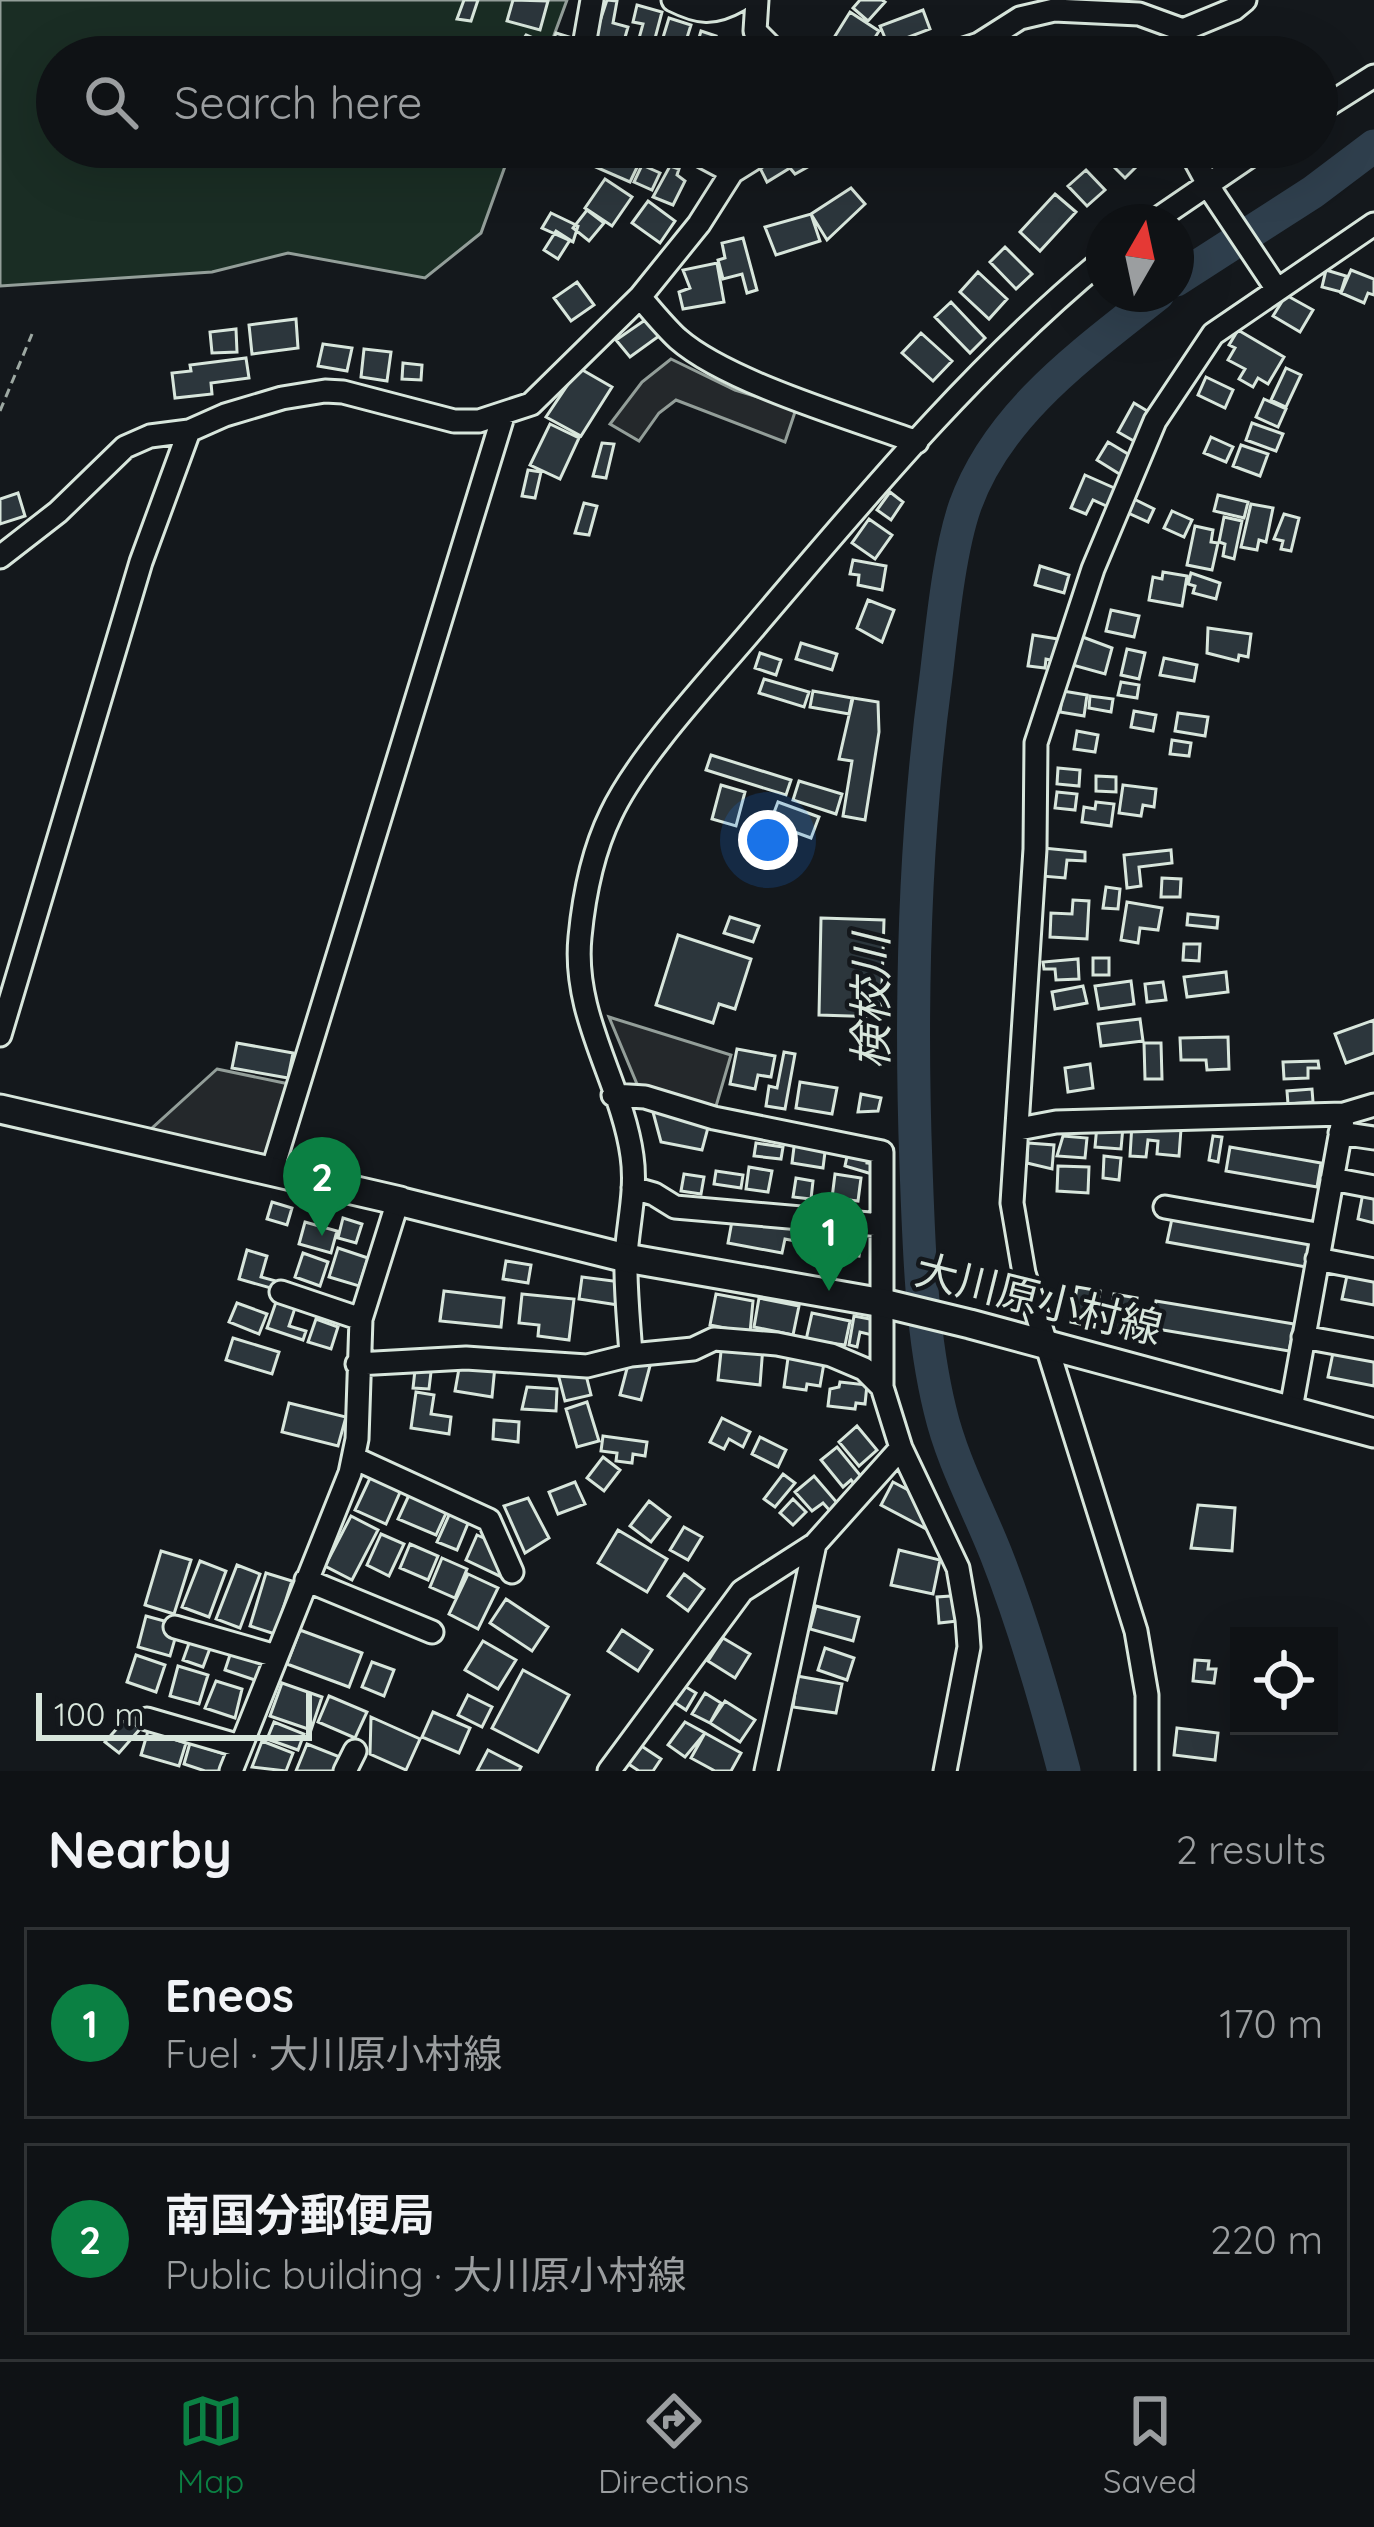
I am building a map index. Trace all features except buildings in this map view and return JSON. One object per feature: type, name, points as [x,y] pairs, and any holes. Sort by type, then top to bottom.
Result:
[{"type":"main road","name":"大川原小村線","points":[[0,1109],[626,1258],[883,1303],[1049,1343],[1374,1433]]},
{"type":"street","points":[[586,36],[592,0]]},
{"type":"street","points":[[673,0],[716,13],[739,0]]},
{"type":"street","points":[[757,0],[755,31],[760,36]]},
{"type":"street","points":[[1180,36],[1183,30],[1245,0]]},
{"type":"street","points":[[992,36],[1021,18],[1054,10],[1139,14],[1183,30]]},
{"type":"street","points":[[1338,99],[1374,76]]},
{"type":"street","points":[[724,168],[732,172]]},
{"type":"street","points":[[0,557],[58,512],[125,447],[150,436],[189,431],[225,415],[326,391],[454,421],[479,421],[531,404],[640,297],[738,168]]},
{"type":"street","points":[[1200,168],[1272,282]]},
{"type":"street","points":[[1185,204],[1237,168]]},
{"type":"street","points":[[1147,1771],[1147,1696],[1136,1631],[1024,1274],[1012,1203],[1035,849],[1036,743],[1093,568],[1155,421],[1214,334],[1272,282],[1374,224]]},
{"type":"street","points":[[631,1355],[626,1258],[633,1188],[628,1132],[592,1035],[579,940],[592,859],[612,810],[708,682],[917,442],[1003,349],[1086,275]]},
{"type":"street","points":[[640,297],[680,340],[722,366],[917,442]]},
{"type":"street","points":[[272,1171],[504,413]]},
{"type":"street","points":[[0,1035],[141,562],[189,431]]},
{"type":"street","points":[[613,1095],[645,1097],[714,1118],[882,1152],[882,1387],[901,1448],[942,1529],[965,1595],[969,1647],[945,1771]]},
{"type":"street","points":[[1342,1123],[1374,1106]]},
{"type":"street","points":[[1019,1130],[1056,1122],[1342,1123],[1374,1138]]},
{"type":"street","points":[[1291,1408],[1342,1123]]},
{"type":"street","points":[[1332,1179],[1374,1187]]},
{"type":"street","points":[[633,1188],[654,1194],[675,1208],[881,1225]]},
{"type":"street","points":[[231,1771],[354,1458],[361,1319],[399,1201]]},
{"type":"street","points":[[1165,1207],[1322,1235]]},
{"type":"street","points":[[1317,1259],[1374,1270]]},
{"type":"street","points":[[281,1292],[361,1319]]},
{"type":"street","points":[[1303,1337],[1374,1350]]},
{"type":"street","points":[[357,1364],[466,1358],[587,1366],[631,1355],[693,1349],[714,1339],[831,1355],[864,1369],[882,1387]]},
{"type":"street","points":[[609,1771],[742,1591],[814,1544],[901,1448]]},
{"type":"street","points":[[354,1458],[490,1520],[512,1572]]},
{"type":"street","points":[[766,1771],[814,1544]]},
{"type":"street","points":[[306,1580],[432,1631]]},
{"type":"street","points":[[175,1627],[276,1655]]},
{"type":"street","points":[[147,1719],[240,1746]]},
{"type":"path","points":[[0,411],[32,334]]},
{"type":"green space","points":[[0,0],[567,0],[554,36],[36,36],[36,168],[504,168],[481,233],[425,278],[288,253],[212,272],[0,286]]},
{"type":"shaded area","points":[[671,359],[735,390],[796,409],[785,442],[676,400],[659,413],[639,441],[610,424],[642,382]]},
{"type":"shaded area","points":[[609,1017],[731,1055],[714,1113],[637,1084]]},
{"type":"shaded area","points":[[217,1069],[289,1084],[271,1156],[150,1130]]},
{"type":"waterway","name":"検校川","points":[[1194,268],[1313,192],[1374,146]]},
{"type":"waterway","name":"検校川","points":[[1064,1771],[1016,1608],[945,1429],[929,1350],[914,1105],[918,860],[944,613],[965,506],[980,473],[1021,414],[1073,362],[1136,312]]},
{"type":"place","name":"南国分郵便局","points":[[322,1236]]},
{"type":"place","name":"Eneos","points":[[829,1291]]}]
